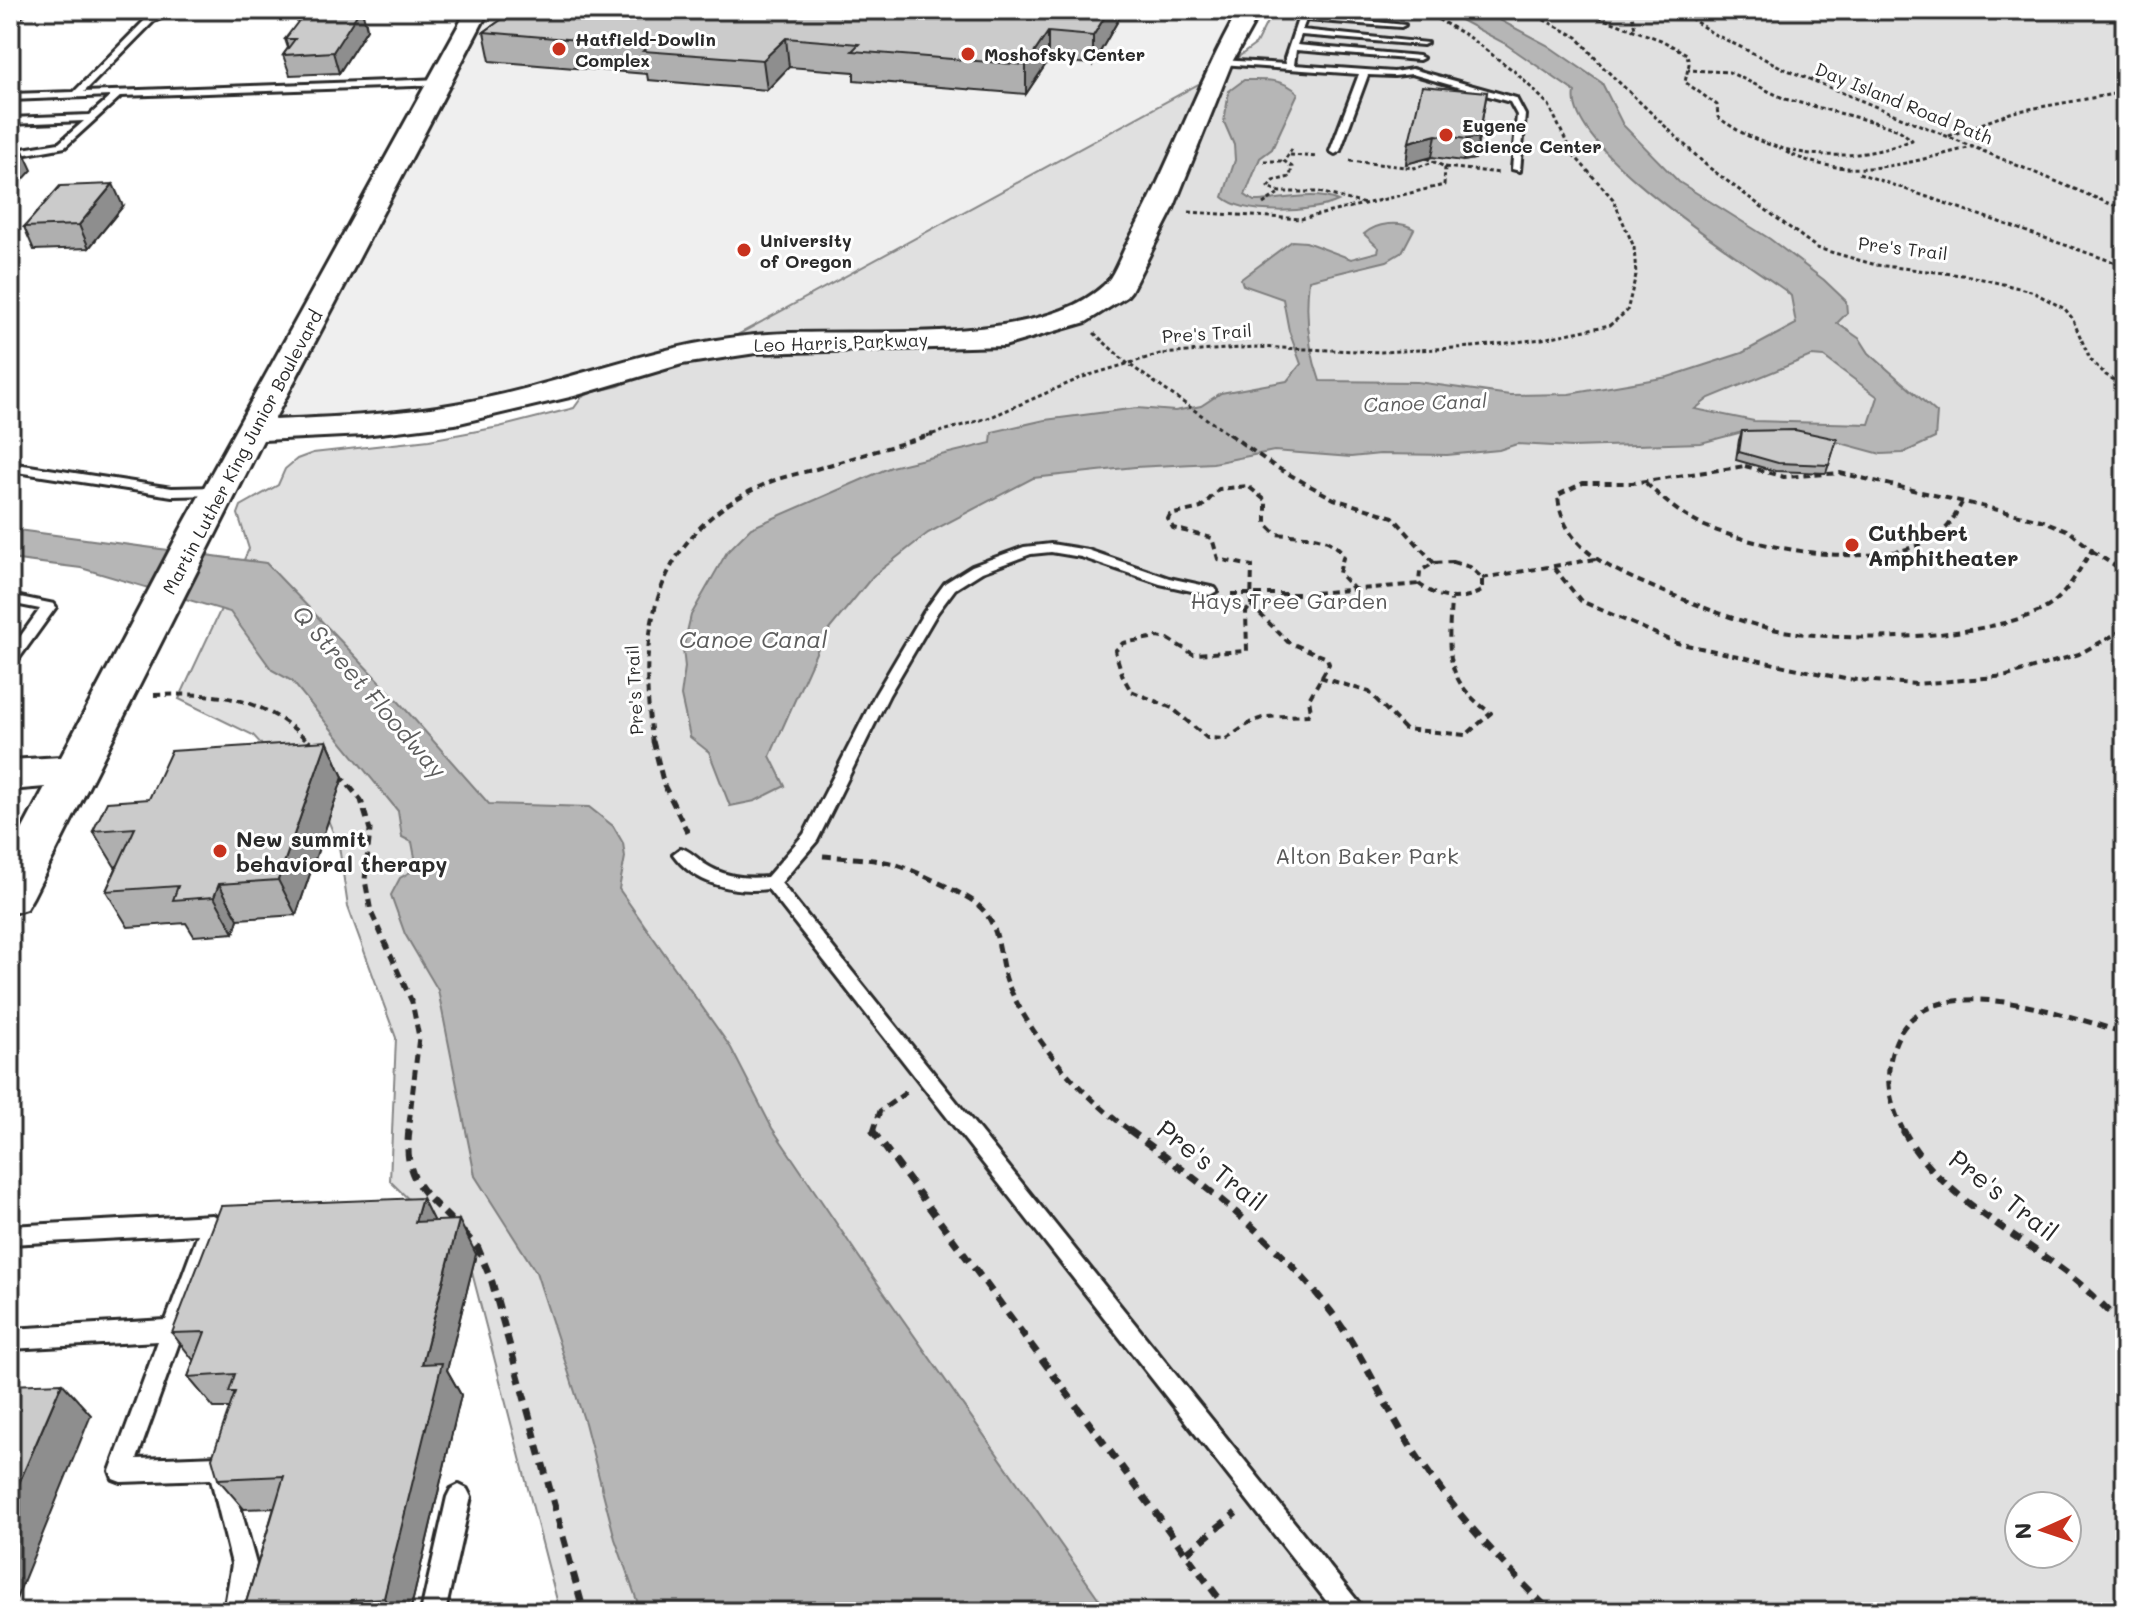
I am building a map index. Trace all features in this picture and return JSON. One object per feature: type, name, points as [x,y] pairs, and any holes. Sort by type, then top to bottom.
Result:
[{"type":"street","name":"Martin Luther King Junior Boulevard","points":[[10,897],[219,491],[442,82],[478,10]]},
{"type":"street","name":"Leo Harris Parkway","points":[[253,431],[364,425],[455,414],[563,389],[679,355],[756,344],[1004,337],[1075,316],[1116,291],[1160,209],[1221,62],[1250,10]]},
{"type":"street","points":[[10,775],[73,771]]},
{"type":"lane","points":[[77,94],[151,19],[176,10]]},
{"type":"lane","points":[[1378,10],[1425,46],[1412,71]]},
{"type":"lane","points":[[1290,67],[1304,14],[1401,25]]},
{"type":"lane","points":[[1298,32],[1423,43]]},
{"type":"lane","points":[[1293,47],[1419,58]]},
{"type":"lane","points":[[1221,62],[1364,73],[1412,71],[1513,100],[1521,115],[1517,169]]},
{"type":"lane","points":[[1335,151],[1364,73]]},
{"type":"lane","points":[[10,97],[442,82]]},
{"type":"lane","points":[[10,154],[62,145],[119,93]]},
{"type":"lane","points":[[20,105],[29,96]]},
{"type":"lane","points":[[10,121],[92,118]]},
{"type":"lane","points":[[10,467],[172,492],[219,491]]},
{"type":"lane","points":[[681,854],[708,877],[742,886],[772,883],[811,837],[882,695],[931,612],[950,586],[977,569],[1029,550],[1051,548],[1083,553],[1165,581],[1210,591]]},
{"type":"lane","points":[[10,599],[49,607],[10,661]]},
{"type":"lane","points":[[772,883],[1350,1612]]},
{"type":"lane","points":[[10,1235],[212,1224],[121,1471],[219,1467],[244,1564],[236,1612]]},
{"type":"lane","points":[[10,1339],[173,1330]]},
{"type":"lane","points":[[433,1612],[459,1497]]},
{"type":"path","name":"Pre's Trail","points":[[687,830],[660,778],[651,716],[648,665],[650,623],[657,591],[673,561],[708,519],[730,502],[764,484],[991,417],[1083,377],[1160,354],[1254,347],[1381,352],[1473,347],[1542,339],[1610,325],[1627,311],[1636,275],[1634,247],[1613,199],[1571,152],[1549,105],[1491,52],[1422,10]]},
{"type":"path","name":"Pre's Trail","points":[[1525,10],[1577,37],[1604,68],[1707,166],[1817,248],[1836,257],[1870,264],[1954,272],[2037,295],[2060,305],[2074,318],[2082,347],[2093,363],[2111,380],[2125,387]]},
{"type":"path","points":[[1579,10],[1664,40],[1687,54],[1690,59],[1685,82],[1717,105],[1718,117],[1800,161],[1859,173],[2125,266]]},
{"type":"path","points":[[1631,10],[1635,29]]},
{"type":"path","name":"Day Island Road Path","points":[[1679,10],[1712,33],[1747,51],[2125,210]]},
{"type":"path","points":[[1688,70],[1729,72],[1785,99],[1878,123],[1899,130],[1912,140],[1853,152],[1784,151]]},
{"type":"path","points":[[1948,136],[1966,127],[2005,116],[2125,92]]},
{"type":"path","points":[[1859,173],[1973,146]]},
{"type":"path","points":[[1284,161],[1291,152],[1318,158]]},
{"type":"path","points":[[1426,158],[1445,167],[1515,174],[1517,169]]},
{"type":"path","points":[[1346,160],[1414,168],[1434,162]]},
{"type":"path","points":[[1264,161],[1284,161],[1292,167],[1290,177],[1273,181],[1268,187],[1280,192],[1319,192],[1365,204]]},
{"type":"path","points":[[1160,209],[1301,219],[1444,185],[1445,167]]},
{"type":"path","points":[[1263,204],[1280,192]]},
{"type":"path","points":[[1075,316],[1127,363],[1274,466],[1334,499],[1393,517],[1434,563]]},
{"type":"path","points":[[2092,550],[2067,586],[2044,609],[1972,629],[1920,635],[1843,636],[1762,627],[1702,607],[1596,559],[1571,536],[1556,512],[1558,495],[1571,485],[1646,483],[1654,478],[1745,466],[1784,477],[1840,473],[2041,520],[2069,531],[2125,572]]},
{"type":"path","points":[[1646,483],[1663,500],[1699,523],[1745,540],[1808,553],[1856,556],[1898,550],[1938,536],[1957,519],[1962,503]]},
{"type":"path","points":[[1251,605],[1288,642],[1327,658],[1329,664],[1309,699],[1311,712],[1308,715],[1274,715],[1254,721],[1231,737],[1215,740],[1199,734],[1167,704],[1139,697],[1131,691],[1119,670],[1115,651],[1123,643],[1157,637],[1168,639],[1193,654],[1240,654],[1247,651],[1246,612],[1251,605],[1252,566],[1218,559],[1212,538],[1173,528],[1170,515],[1201,508],[1219,489],[1248,486],[1268,501],[1266,524],[1276,534],[1314,534],[1341,549],[1344,554],[1339,573],[1354,589]]},
{"type":"path","points":[[1419,584],[1420,571],[1434,563],[1461,564],[1482,578],[1596,559]]},
{"type":"path","points":[[1554,568],[1581,601],[1677,643],[1845,679],[1917,684],[2007,676],[2079,654],[2125,629]]},
{"type":"path","points":[[1210,591],[1252,596],[1419,584],[1432,594],[1451,600],[1468,599],[1482,591],[1482,578]]},
{"type":"path","points":[[1320,677],[1369,692],[1405,729],[1466,735],[1491,713],[1472,702],[1450,671],[1451,600]]},
{"type":"path","points":[[113,696],[193,693],[241,700],[286,720],[322,755]]},
{"type":"path","points":[[332,766],[361,800],[370,830],[365,880],[371,912],[412,1002],[419,1037],[406,1154],[410,1168],[414,1181],[478,1248],[492,1282],[584,1612]]},
{"type":"path","name":"Pre's Trail","points":[[794,858],[826,856],[892,863],[975,902],[999,935],[1008,985],[1025,1018],[1065,1073],[1103,1111],[1220,1196],[1288,1260],[1334,1316],[1422,1464],[1483,1544],[1551,1612]]},
{"type":"path","name":"Pre's Trail","points":[[2125,1033],[2014,1003],[1972,999],[1931,1006],[1904,1024],[1887,1065],[1894,1113],[1923,1161],[1969,1202],[2081,1284],[2125,1327]]},
{"type":"path","points":[[928,1077],[880,1111],[872,1131],[1229,1612]]},
{"type":"path","points":[[1187,1552],[1259,1494]]},
{"type":"shaded area","name":"University of Oregon","points":[[478,10],[1250,10],[1183,159],[756,344],[454,414],[253,431]]},
{"type":"green space","name":"Alton Baker Park","points":[[1273,10],[2125,10],[2125,1612],[560,1612],[468,1257],[390,1181],[396,1038],[348,907],[339,846],[325,813],[253,735],[179,699],[249,549],[238,514],[241,506],[278,485],[285,469],[297,459],[313,453],[429,440],[499,427],[574,408],[582,397],[593,392],[619,386],[661,366],[672,363],[682,365],[1208,79],[1256,44]]},
{"type":"water","name":"Canoe Canal","points":[[1442,10],[1481,10],[1547,45],[1602,83],[1623,125],[1679,182],[1770,239],[1846,301],[1847,313],[1837,323],[1860,339],[1869,353],[1937,413],[1935,438],[1903,453],[1881,454],[1822,438],[1746,431],[1701,443],[1572,447],[1517,444],[1499,450],[1447,455],[1351,457],[1274,451],[1213,463],[1135,467],[1033,478],[928,533],[873,576],[823,637],[770,756],[785,786],[755,801],[730,806],[709,752],[690,737],[681,696],[685,667],[683,649],[691,615],[727,552],[751,528],[891,467],[991,443],[992,432],[1045,420],[1137,408],[1175,411],[1201,406],[1221,393],[1287,381],[1301,364],[1289,331],[1283,299],[1243,285],[1241,279],[1292,241],[1306,242],[1351,259],[1378,252],[1379,248],[1364,234],[1375,227],[1395,224],[1414,229],[1402,252],[1387,261],[1309,280],[1308,331],[1320,381],[1417,382],[1510,395],[1569,394],[1668,377],[1742,353],[1796,324],[1791,296],[1786,291],[1697,229],[1625,172],[1597,143],[1579,116],[1575,92],[1504,43]],"holes":[[[1811,356],[1824,357],[1878,397],[1869,424],[1754,421],[1695,409],[1709,398]]]},
{"type":"water","points":[[1244,80],[1280,82],[1298,93],[1272,149],[1260,158],[1245,195],[1254,201],[1318,196],[1338,201],[1312,208],[1279,211],[1246,207],[1223,197],[1235,160],[1234,145],[1224,122],[1229,91]]},
{"type":"water","name":"Q Street Floodway","points":[[10,529],[266,563],[399,702],[489,804],[589,807],[613,826],[623,843],[625,857],[619,889],[731,1048],[772,1128],[859,1257],[1108,1612],[641,1612],[615,1539],[585,1423],[536,1272],[475,1176],[438,990],[405,934],[391,895],[400,878],[417,868],[412,842],[402,837],[398,811],[292,681],[272,670],[230,612],[81,568],[10,559]]},
{"type":"building","points":[[307,10],[360,10],[333,52],[283,55],[295,39],[285,39]]},
{"type":"building","points":[[515,10],[1109,10],[1093,36],[1048,32],[1026,65],[852,51],[859,44],[786,38],[763,60],[643,51],[649,46],[484,32]]},
{"type":"building","points":[[1422,86],[1487,92],[1479,137],[1467,139],[1436,135],[1409,142]]},
{"type":"building","points":[[10,142],[19,142],[10,151]]},
{"type":"building","points":[[113,184],[79,225],[24,227],[60,186]]},
{"type":"building","points":[[1795,430],[1837,439],[1829,465],[1778,463],[1739,452],[1742,431]]},
{"type":"building","points":[[327,741],[278,880],[219,884],[214,897],[173,900],[178,886],[106,891],[135,828],[93,831],[107,802],[149,799],[171,751]]},
{"type":"building","points":[[422,1198],[415,1222],[459,1220],[422,1364],[442,1363],[384,1598],[351,1600],[350,1606],[331,1607],[330,1611],[259,1612],[262,1605],[245,1606],[284,1476],[218,1479],[212,1458],[235,1392],[229,1392],[235,1374],[188,1377],[205,1332],[172,1333],[221,1206]]},
{"type":"building","points":[[62,1383],[10,1504],[10,1385]]},
{"type":"place","name":"Hatfield-Dowlin Complex","points":[[559,49]]},
{"type":"place","name":"Moshofsky Center","points":[[968,54]]},
{"type":"place","name":"Eugene Science Center","points":[[1446,135]]},
{"type":"place","name":"University of Oregon","points":[[744,250]]},
{"type":"place","name":"Cuthbert Amphitheater","points":[[1852,545]]},
{"type":"place","name":"New summit behavioral therapy","points":[[220,851]]},
{"type":"park label","name":"Hays Tree Garden","points":[[1289,600]]}]
